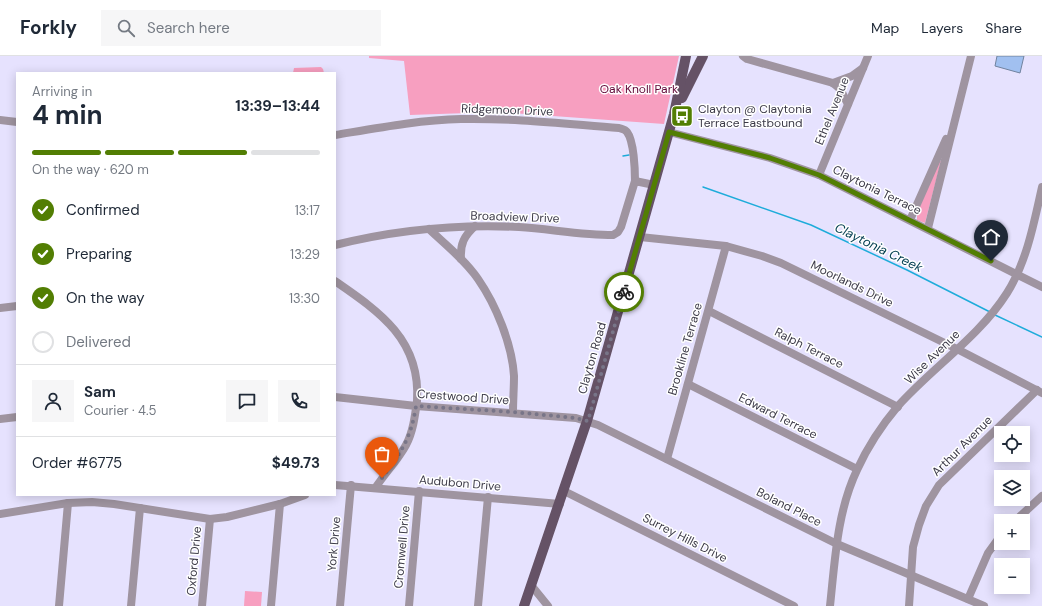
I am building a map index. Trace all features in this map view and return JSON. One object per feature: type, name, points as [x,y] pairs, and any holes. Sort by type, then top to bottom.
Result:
[{"type":"main road","name":"Clayton Road","points":[[524,606],[588,421],[674,114],[686,56]]},
{"type":"main road","name":"Clayton Road","points":[[674,114],[688,83],[703,56]]},
{"type":"street","points":[[743,56],[747,59],[833,82],[840,89],[848,104]]},
{"type":"street","name":"Ethel Avenue","points":[[819,175],[868,56]]},
{"type":"street","points":[[928,228],[952,126],[971,56]]},
{"type":"street","points":[[833,82],[852,76],[863,68]]},
{"type":"street","name":"Ridgemoor Drive","points":[[336,135],[406,124],[460,119],[510,119],[619,128],[627,132],[631,142],[635,181]]},
{"type":"street","points":[[0,120],[16,122]]},
{"type":"street","points":[[910,220],[935,160],[952,126]]},
{"type":"street","name":"Claytonia Terrace","points":[[669,132],[770,158],[819,175],[928,228],[1042,287]]},
{"type":"street","points":[[635,181],[654,185]]},
{"type":"street","name":"Broadview Drive","points":[[336,246],[381,235],[429,229],[475,226],[519,227],[609,235],[616,234],[621,227],[635,181]]},
{"type":"street","name":"Wise Avenue","points":[[830,606],[842,508],[857,469],[875,437],[898,407],[991,314],[1007,293],[1017,274],[1030,240],[1042,187]]},
{"type":"street","points":[[461,259],[460,248],[463,239],[475,226]]},
{"type":"street","points":[[429,229],[461,259],[478,279],[500,319],[510,350],[514,375],[513,412]]},
{"type":"street","name":"Moorlands Drive","points":[[640,237],[726,246],[781,263],[1039,391]]},
{"type":"street","name":"Brookline Terrace","points":[[666,458],[709,311],[726,246]]},
{"type":"street","points":[[336,282],[371,306],[398,333],[405,344],[415,369],[417,382],[413,426],[406,445],[376,487]]},
{"type":"street","points":[[0,308],[16,306]]},
{"type":"street","name":"Ralph Terrace","points":[[709,311],[898,407]]},
{"type":"street","name":"Edward Terrace","points":[[688,384],[857,469]]},
{"type":"street","name":"Arthur Avenue","points":[[909,606],[913,547],[926,506],[939,485],[1039,391]]},
{"type":"street","name":"Crestwood Drive","points":[[336,397],[416,406],[513,412],[576,418],[588,421]]},
{"type":"street","points":[[0,419],[16,417]]},
{"type":"street","name":"Boland Place","points":[[588,421],[666,458],[837,544],[984,606]]},
{"type":"street","name":"Audubon Drive","points":[[336,485],[376,487],[560,504]]},
{"type":"street","name":"York Drive","points":[[340,606],[351,485]]},
{"type":"street","name":"Cromwell Drive","points":[[409,606],[419,491]]},
{"type":"street","name":"Surrey Hills Drive","points":[[564,491],[794,606]]},
{"type":"street","points":[[0,514],[68,503],[92,502],[210,519],[227,517],[280,504],[302,496]]},
{"type":"street","points":[[1023,514],[1042,496]]},
{"type":"street","points":[[478,606],[488,497]]},
{"type":"street","points":[[59,606],[68,503]]},
{"type":"street","points":[[271,606],[280,504]]},
{"type":"street","points":[[131,606],[140,508]]},
{"type":"street","name":"Oxford Drive","points":[[202,606],[210,519]]},
{"type":"street","points":[[968,599],[988,554],[994,545]]},
{"type":"street","points":[[531,585],[548,606]]},
{"type":"green space","name":"Oak Knoll Park","points":[[369,56],[679,56],[664,124],[497,112],[410,115],[404,61],[369,58]]},
{"type":"green space","points":[[321,67],[324,72],[293,72],[294,68]]},
{"type":"green space","points":[[939,161],[941,161],[925,223],[917,220],[917,213]]},
{"type":"green space","points":[[245,591],[262,592],[261,606],[244,606]]},
{"type":"building","points":[[997,56],[1024,56],[1020,73],[995,66]]},
{"type":"waterway","points":[[623,156],[629,155]]},
{"type":"waterway","name":"Claytonia Creek","points":[[703,187],[811,225],[907,270],[990,312]]},
{"type":"waterway","name":"Claytonia Creek","points":[[995,315],[1042,337]]},
{"type":"way so far","points":[[382,478],[406,445],[411,433],[416,406],[513,412],[576,418],[588,421],[624,292]]},
{"type":"place","name":"Clayton @ Claytonia Terrace Eastbound","points":[[682,116]]},
{"type":"route","points":[[624,292],[669,132],[770,158],[819,175],[928,228],[991,261]]}]
